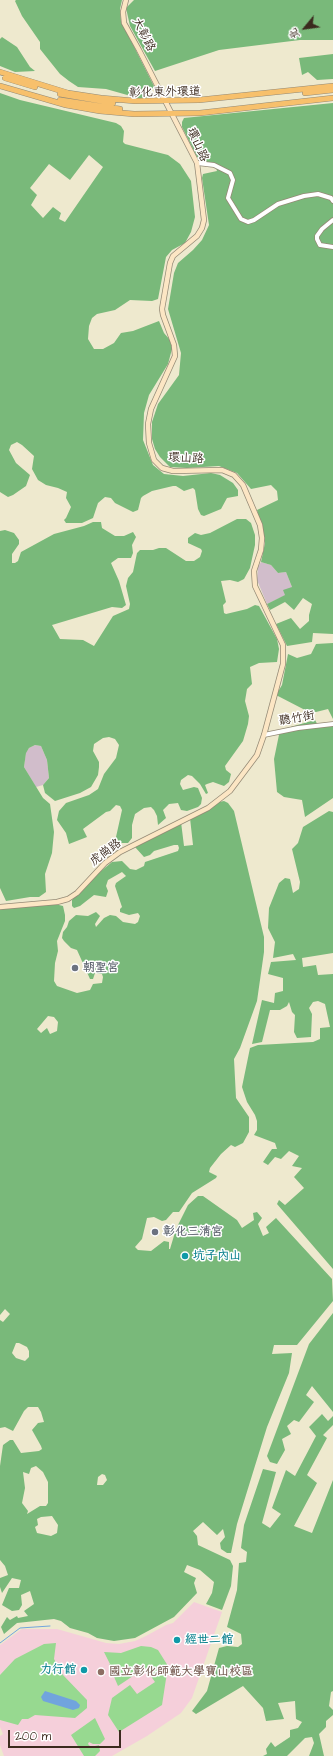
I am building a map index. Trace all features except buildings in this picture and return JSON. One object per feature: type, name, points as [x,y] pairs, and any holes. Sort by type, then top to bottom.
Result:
[{"type":"main road","name":"大彰路","points":[[126,0],[123,12],[124,23],[154,78]]},
{"type":"main road","points":[[0,72],[15,85]]},
{"type":"main road","name":"彰化東外環道","points":[[0,76],[15,85]]},
{"type":"main road","name":"環山路","points":[[154,78],[197,163],[204,220],[198,236],[173,256],[170,263],[162,298],[162,315],[174,345],[175,356],[150,408],[148,424],[149,443],[154,460],[162,468],[173,471],[222,470],[234,475],[243,485],[260,526],[262,538],[261,550],[254,571],[255,586],[278,632],[284,651],[283,664],[264,735],[257,755],[240,780],[223,798]]},
{"type":"main road","name":"彰化東外環道","points":[[0,82],[83,105],[117,106],[170,112],[184,107],[229,98],[333,95]]},
{"type":"main road","points":[[0,86],[15,85],[51,95],[84,96],[117,106]]},
{"type":"main road","points":[[309,95],[333,86]]},
{"type":"main road","name":"彰化東外環道","points":[[117,106],[166,103],[184,107],[230,108],[333,90]]},
{"type":"main road","points":[[309,95],[333,98]]},
{"type":"main road","name":"虎崗路","points":[[0,907],[62,901],[68,899],[77,893],[105,863],[120,852],[208,808],[223,798]]},
{"type":"street","points":[[197,163],[214,165],[230,172],[233,180],[228,198],[241,219],[248,222],[254,220],[278,204],[295,198],[318,194],[331,198],[333,201]]},
{"type":"street","points":[[333,220],[322,229],[316,239],[320,245],[333,247]]},
{"type":"street","name":"聽竹街","points":[[264,735],[298,728],[333,724]]},
{"type":"shaded area","points":[[261,562],[271,565],[278,573],[286,572],[292,587],[286,595],[267,604],[257,580],[258,567]]},
{"type":"shaded area","points":[[35,745],[41,746],[47,760],[49,778],[43,785],[36,787],[24,767],[26,752],[29,748]]},
{"type":"shaded area","name":"國立彰化師範大學寶山校區","points":[[194,1602],[222,1612],[192,1698],[181,1713],[147,1736],[112,1756],[4,1756],[0,1745],[0,1736],[3,1734],[0,1727],[0,1645],[22,1629],[57,1629],[106,1643],[119,1644],[135,1641],[173,1623]]},
{"type":"green space","points":[[122,0],[120,9],[121,21],[154,86],[145,100],[106,89],[78,87],[69,81],[60,74],[40,49],[40,42],[22,16],[15,1]]},
{"type":"green space","points":[[134,0],[333,0],[333,40],[300,40],[219,50],[155,71],[130,26],[126,8]]},
{"type":"green space","points":[[2,37],[17,47],[30,67],[35,71],[15,72],[0,66],[0,39]]},
{"type":"green space","points":[[333,54],[333,79],[317,80],[308,72],[302,75],[299,58]]},
{"type":"green space","points":[[0,93],[20,100],[116,123],[121,126],[124,131],[123,142],[125,144],[168,155],[180,164],[191,181],[195,217],[191,232],[185,243],[172,250],[166,257],[158,299],[152,301],[130,300],[115,310],[97,314],[92,318],[89,326],[88,339],[94,349],[103,349],[114,343],[121,333],[133,331],[159,321],[164,333],[170,340],[172,349],[168,364],[149,395],[144,413],[143,440],[153,465],[164,474],[183,476],[211,473],[220,475],[233,483],[238,490],[238,496],[227,498],[221,509],[204,516],[201,515],[198,509],[195,490],[193,488],[184,491],[176,486],[173,486],[152,491],[143,496],[141,498],[138,510],[133,512],[115,503],[111,498],[105,497],[98,503],[93,518],[82,523],[66,523],[64,520],[71,507],[66,498],[67,492],[46,485],[38,480],[32,469],[34,456],[17,442],[11,445],[9,450],[16,463],[30,475],[26,486],[13,495],[8,497],[0,492]],"holes":[[[89,155],[103,167],[65,222],[59,219],[61,213],[53,207],[43,218],[31,205],[37,195],[30,188],[49,164],[70,180]]]},
{"type":"green space","points":[[333,103],[333,634],[313,633],[312,642],[287,646],[276,624],[291,618],[300,629],[309,621],[312,604],[303,598],[294,610],[285,602],[270,610],[267,604],[285,595],[283,590],[292,587],[286,572],[278,573],[271,565],[261,562],[265,543],[257,510],[278,500],[277,491],[271,485],[251,489],[237,473],[219,466],[187,468],[170,467],[160,457],[155,449],[152,439],[152,422],[158,404],[179,375],[181,353],[168,309],[174,273],[178,263],[202,240],[209,225],[202,178],[203,174],[217,171],[215,165],[199,161],[182,127],[184,118]]},
{"type":"green space","points":[[237,519],[246,519],[251,523],[255,535],[255,545],[250,568],[244,579],[238,582],[230,580],[221,581],[226,602],[223,605],[224,613],[226,614],[247,609],[255,605],[259,606],[277,639],[279,649],[277,662],[259,663],[250,667],[252,684],[247,689],[245,701],[249,716],[248,724],[243,741],[225,766],[226,770],[231,774],[229,782],[224,786],[213,782],[205,785],[208,793],[206,794],[200,784],[192,776],[188,775],[181,780],[180,784],[183,790],[194,787],[198,788],[202,798],[201,804],[198,807],[187,811],[181,810],[178,803],[169,804],[163,810],[166,818],[158,825],[157,816],[154,810],[151,807],[144,808],[135,814],[132,825],[132,838],[128,843],[120,843],[116,837],[122,810],[120,806],[116,805],[110,811],[106,812],[83,829],[87,837],[69,844],[66,833],[57,820],[59,811],[66,803],[89,795],[98,789],[104,774],[116,758],[119,745],[115,739],[109,737],[103,738],[94,744],[93,751],[99,762],[99,767],[98,775],[91,787],[80,793],[55,801],[45,793],[43,785],[49,778],[47,760],[41,746],[35,745],[29,748],[26,753],[24,767],[43,798],[50,804],[54,832],[52,853],[45,874],[46,892],[39,897],[6,901],[0,888],[0,531],[5,530],[14,533],[19,540],[19,544],[12,554],[12,563],[18,561],[21,552],[54,534],[93,522],[101,522],[102,528],[115,536],[124,536],[133,532],[136,537],[132,545],[133,553],[131,558],[118,558],[111,563],[119,581],[126,605],[122,608],[112,607],[52,625],[60,639],[83,640],[94,646],[113,616],[129,609],[130,604],[126,586],[128,578],[133,572],[137,553],[140,550],[166,548],[186,561],[194,561],[200,557],[202,551],[201,549],[188,543],[188,538],[195,533],[201,535],[210,533]]},
{"type":"green space","points":[[333,643],[333,719],[328,709],[316,712],[305,710],[276,695],[282,685],[288,654],[297,658],[311,654],[316,644]]},
{"type":"green space","points":[[315,720],[319,727],[333,725],[333,798],[305,817],[302,800],[284,797],[277,792],[274,759],[280,730]]},
{"type":"green space","points":[[224,801],[228,803],[234,811],[264,937],[264,952],[257,1001],[240,1048],[234,1059],[236,1098],[249,1117],[249,1132],[243,1143],[235,1147],[231,1145],[221,1154],[210,1168],[209,1172],[217,1176],[216,1178],[192,1193],[179,1212],[173,1212],[166,1220],[162,1221],[154,1217],[147,1218],[142,1239],[135,1247],[138,1250],[151,1251],[164,1241],[169,1242],[170,1249],[176,1229],[188,1205],[198,1196],[203,1196],[237,1220],[242,1228],[254,1220],[253,1213],[257,1212],[262,1218],[258,1224],[263,1236],[269,1233],[266,1227],[276,1218],[332,1279],[333,1301],[297,1345],[274,1345],[272,1354],[292,1353],[289,1373],[267,1427],[237,1524],[231,1553],[227,1553],[221,1549],[220,1543],[225,1537],[223,1529],[217,1535],[203,1522],[193,1531],[197,1536],[198,1545],[230,1560],[233,1566],[231,1586],[222,1610],[206,1604],[212,1593],[214,1582],[200,1570],[187,1565],[184,1572],[196,1578],[194,1583],[197,1593],[174,1617],[135,1638],[114,1641],[97,1638],[88,1633],[70,1628],[61,1621],[54,1619],[17,1623],[4,1634],[1,1627],[7,1617],[10,1620],[17,1616],[18,1618],[28,1616],[24,1611],[34,1604],[30,1591],[21,1595],[22,1605],[19,1610],[12,1611],[2,1605],[9,1588],[19,1588],[21,1580],[12,1578],[2,1593],[0,1578],[8,1575],[5,1566],[0,1560],[0,1466],[3,1445],[10,1440],[13,1440],[21,1453],[39,1451],[42,1449],[41,1446],[32,1430],[38,1423],[44,1422],[38,1407],[28,1407],[24,1411],[13,1431],[5,1427],[0,1428],[0,1320],[3,1322],[10,1314],[5,1309],[0,1315],[0,908],[51,903],[63,906],[65,921],[57,941],[58,951],[55,963],[54,981],[57,986],[77,993],[90,990],[93,984],[102,983],[103,977],[102,974],[95,973],[93,979],[90,979],[77,950],[71,948],[62,938],[63,932],[69,921],[76,915],[88,916],[96,912],[100,916],[95,924],[96,927],[104,918],[110,915],[116,916],[123,922],[135,924],[138,922],[140,916],[138,913],[129,915],[120,912],[122,907],[115,886],[116,883],[126,876],[122,872],[108,880],[106,886],[108,891],[106,897],[94,895],[80,906],[74,908],[72,906],[72,900],[95,876],[112,862],[122,861],[130,869],[136,870],[144,866],[145,862],[178,851],[178,845],[174,845],[154,851],[150,855],[144,857],[135,847],[139,843],[181,822],[184,846],[193,845],[190,818],[219,802]],"holes":[[[48,1016],[54,1017],[58,1022],[57,1031],[50,1034],[47,1028],[41,1033],[37,1029]],[[16,1343],[19,1343],[27,1347],[29,1357],[25,1361],[16,1358],[12,1353]],[[36,1466],[43,1472],[48,1482],[48,1503],[46,1506],[40,1506],[27,1514],[28,1511],[22,1503],[25,1488],[23,1472],[29,1474],[31,1468]],[[102,1474],[105,1475],[107,1480],[103,1485],[97,1485],[98,1477]],[[52,1516],[58,1525],[57,1533],[51,1536],[37,1533],[35,1527],[38,1525],[37,1519]]]},
{"type":"green space","points":[[329,811],[333,812],[333,953],[302,958],[303,967],[316,965],[318,975],[333,974],[333,1269],[277,1204],[279,1200],[285,1205],[304,1188],[294,1177],[302,1168],[292,1166],[299,1156],[289,1151],[281,1159],[275,1157],[268,1165],[263,1162],[272,1149],[277,1149],[275,1143],[254,1135],[257,1130],[257,1121],[247,1102],[242,1087],[250,1048],[258,1045],[313,1042],[320,1039],[320,1028],[330,1027],[325,1004],[318,1001],[313,1002],[309,1008],[312,1014],[311,1037],[297,1038],[294,1032],[295,1015],[292,1012],[289,1002],[287,1006],[280,1010],[270,1010],[262,1042],[252,1044],[262,1000],[274,1003],[275,993],[283,991],[283,978],[268,974],[271,962],[296,960],[293,954],[273,958],[275,942],[268,928],[269,908],[279,883],[285,878],[290,879],[293,893],[299,889],[300,882],[292,849],[298,843],[303,827]]},
{"type":"green space","points":[[333,1313],[333,1412],[312,1386],[306,1395],[314,1402],[299,1422],[294,1420],[287,1426],[291,1434],[282,1439],[285,1450],[277,1464],[270,1462],[267,1456],[309,1344]]},
{"type":"green space","points":[[322,1414],[328,1421],[333,1416],[333,1425],[323,1435],[327,1438],[307,1475],[317,1483],[294,1526],[312,1533],[333,1480],[333,1691],[331,1692],[329,1706],[333,1710],[333,1715],[326,1721],[326,1727],[319,1734],[324,1756],[309,1756],[314,1743],[312,1737],[305,1738],[287,1756],[263,1756],[267,1754],[266,1749],[271,1742],[275,1747],[290,1737],[290,1730],[298,1728],[302,1722],[296,1719],[295,1701],[278,1703],[284,1719],[266,1721],[263,1708],[243,1686],[196,1714],[192,1711],[207,1691],[219,1648],[227,1646],[238,1647],[242,1644],[241,1634],[227,1627],[237,1590],[239,1563],[246,1562],[247,1552],[241,1548],[244,1525],[263,1469],[276,1472],[262,1523],[270,1528],[281,1514],[272,1508],[286,1470],[295,1476],[316,1436],[309,1427]]},
{"type":"green space","points":[[56,1643],[54,1659],[63,1675],[87,1700],[87,1708],[75,1718],[35,1715],[28,1719],[22,1719],[18,1725],[0,1720],[0,1675],[15,1659],[44,1644]]},
{"type":"green space","points":[[141,1646],[151,1647],[158,1650],[168,1666],[162,1705],[119,1732],[108,1715],[112,1698],[130,1685],[137,1694],[155,1682],[145,1668],[118,1686],[104,1652],[121,1653]]},
{"type":"green space","points":[[95,1718],[105,1739],[100,1744],[93,1744],[89,1742],[88,1744],[91,1747],[99,1745],[100,1751],[95,1756],[84,1756],[71,1735]]},
{"type":"water","points":[[45,1691],[76,1701],[80,1705],[79,1708],[73,1710],[43,1701],[41,1697]]},
{"type":"waterway","points":[[0,1643],[20,1628],[50,1626]]},
{"type":"place","name":"朝聖宮","points":[[75,968]]},
{"type":"place","name":"彰化三清宮","points":[[155,1232]]},
{"type":"place","name":"坑子內山","points":[[185,1256]]},
{"type":"place","name":"經世二館","points":[[177,1640]]},
{"type":"place","name":"力行館","points":[[84,1670]]},
{"type":"place","name":"國立彰化師範大學寶山校區","points":[[101,1672]]}]
